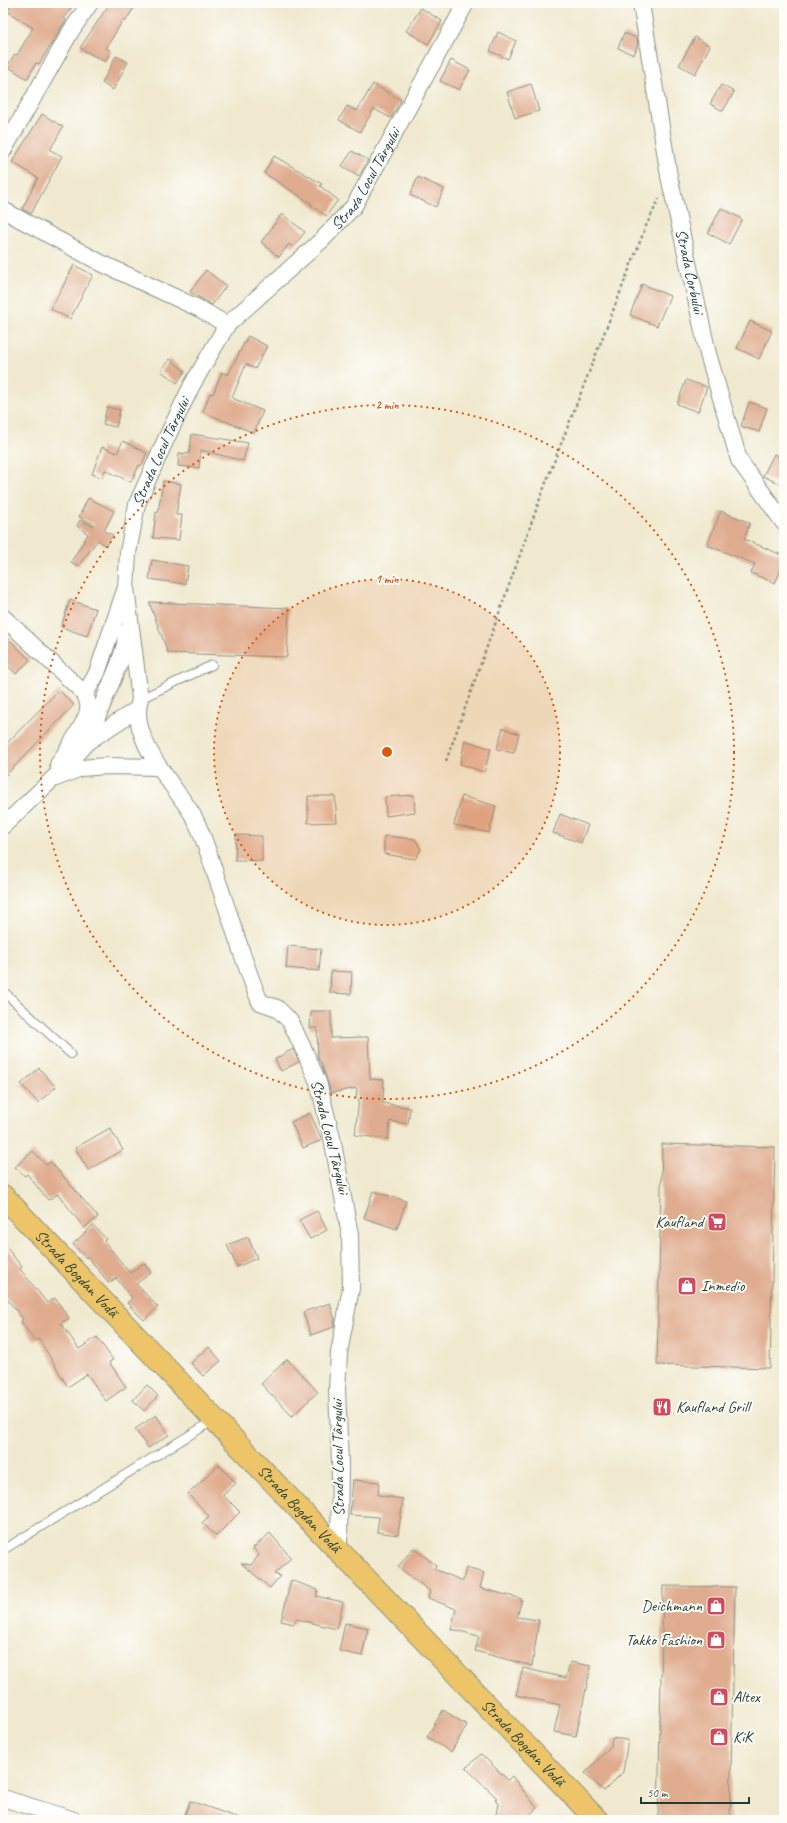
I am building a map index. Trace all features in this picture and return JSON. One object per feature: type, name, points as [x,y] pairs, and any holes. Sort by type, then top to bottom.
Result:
[{"type":"main road","name":"Strada Bogdan Vodă","points":[[3,1196],[339,1551],[597,1820]]},
{"type":"street","points":[[3,151],[71,31],[90,3]]},
{"type":"street","name":"Strada Locul Târgului","points":[[87,742],[119,664],[125,645],[128,553],[137,504],[192,385],[227,325],[323,239],[354,206],[466,3]]},
{"type":"street","name":"Strada Corbului","points":[[641,3],[669,176],[708,354],[739,460],[784,523]]},
{"type":"street","points":[[3,210],[101,263],[200,309],[227,325]]},
{"type":"street","name":"Strada Locul Târgului","points":[[49,780],[70,743],[82,726],[88,711],[85,694],[97,673],[126,588]]},
{"type":"street","name":"Strada Locul Târgului","points":[[126,588],[138,705],[137,721],[159,767],[193,815],[208,853],[246,967],[260,1002],[277,1008],[290,1021],[304,1050],[318,1082],[332,1138],[346,1207],[352,1266],[351,1288],[339,1353],[337,1390],[340,1463],[339,1551]]},
{"type":"street","points":[[3,617],[85,694]]},
{"type":"street","name":"Strada Locul Târgului","points":[[97,673],[102,705]]},
{"type":"street","name":"Strada Locul Târgului","points":[[3,826],[49,780],[62,770],[87,742],[138,705]]},
{"type":"street","name":"Strada Locul Târgului","points":[[49,780],[81,768],[107,766],[159,767]]},
{"type":"street","points":[[3,1798],[74,1820]]},
{"type":"lane","points":[[138,705],[212,665]]},
{"type":"lane","points":[[3,991],[71,1054]]},
{"type":"lane","points":[[3,1550],[215,1419]]},
{"type":"path","points":[[446,761],[545,485],[646,226],[669,176]]},
{"type":"building","points":[[13,3],[75,3],[64,18],[66,20],[39,64],[36,63],[27,79],[7,66],[15,54],[17,55],[33,28],[7,11]]},
{"type":"building","points":[[110,3],[137,3],[125,22],[123,20],[106,48],[111,51],[105,62],[80,48]]},
{"type":"building","points":[[421,8],[442,21],[428,44],[406,31]]},
{"type":"building","points":[[498,32],[516,41],[508,59],[490,51]]},
{"type":"building","points":[[624,33],[637,38],[638,44],[634,55],[618,48]]},
{"type":"building","points":[[695,37],[710,46],[695,74],[679,65]]},
{"type":"building","points":[[116,56],[128,62],[113,90],[102,83]]},
{"type":"building","points":[[451,60],[470,70],[459,90],[440,81]]},
{"type":"building","points":[[373,84],[401,100],[391,118],[374,109],[360,132],[339,120],[347,106],[357,111]]},
{"type":"building","points":[[531,84],[539,111],[515,118],[507,92]]},
{"type":"building","points":[[721,85],[734,92],[723,111],[710,104]]},
{"type":"building","points":[[42,114],[63,127],[50,150],[62,156],[31,214],[22,209],[38,178],[12,162]]},
{"type":"building","points":[[352,151],[368,160],[359,176],[342,166]]},
{"type":"building","points":[[274,156],[322,184],[320,186],[338,200],[326,216],[311,205],[312,204],[264,173]]},
{"type":"building","points":[[418,177],[444,189],[436,207],[410,195]]},
{"type":"building","points":[[721,208],[742,219],[729,244],[708,233]]},
{"type":"building","points":[[282,214],[305,232],[293,247],[289,244],[279,257],[261,242]]},
{"type":"building","points":[[74,265],[93,275],[70,319],[51,309]]},
{"type":"building","points":[[206,270],[226,286],[212,305],[190,292]]},
{"type":"building","points":[[642,284],[670,296],[657,326],[630,315]]},
{"type":"building","points":[[750,321],[772,331],[759,359],[737,348]]},
{"type":"building","points":[[248,336],[267,346],[255,369],[246,364],[232,398],[263,411],[254,433],[203,412],[210,393],[213,394],[222,372],[228,375]]},
{"type":"building","points":[[170,359],[185,371],[177,383],[161,371]]},
{"type":"building","points":[[686,380],[707,387],[698,412],[677,404]]},
{"type":"building","points":[[749,402],[767,408],[759,432],[741,426]]},
{"type":"building","points":[[107,407],[120,410],[116,427],[103,424]]},
{"type":"building","points":[[192,434],[248,443],[243,461],[201,450],[199,468],[178,466],[179,453],[189,454]]},
{"type":"building","points":[[123,441],[147,453],[141,466],[139,465],[131,482],[105,470],[102,478],[92,474],[102,447],[117,453]]},
{"type":"building","points":[[774,454],[784,459],[784,476],[780,484],[763,476]]},
{"type":"building","points":[[163,481],[181,484],[176,515],[182,515],[179,540],[153,538],[156,512],[158,513]]},
{"type":"building","points":[[88,498],[114,511],[104,531],[113,535],[106,546],[98,540],[78,566],[71,562],[88,534],[77,526],[80,520],[93,526],[94,524],[79,517]]},
{"type":"building","points":[[721,511],[750,523],[744,539],[784,556],[784,563],[775,583],[751,573],[755,564],[707,545]]},
{"type":"building","points":[[152,560],[188,566],[185,584],[149,579]]},
{"type":"building","points":[[70,600],[96,609],[87,636],[61,627]]},
{"type":"building","points":[[149,602],[289,608],[287,657],[168,653]]},
{"type":"building","points":[[3,633],[30,660],[16,674],[3,661]]},
{"type":"building","points":[[59,690],[74,705],[3,778],[3,747]]},
{"type":"building","points":[[503,728],[519,734],[514,753],[497,749]]},
{"type":"building","points":[[465,740],[491,749],[484,772],[460,764]]},
{"type":"building","points":[[414,795],[415,812],[386,816],[385,797]]},
{"type":"building","points":[[308,796],[335,796],[337,822],[308,823]]},
{"type":"building","points":[[462,796],[496,806],[489,833],[454,825]]},
{"type":"building","points":[[560,814],[588,825],[581,843],[553,833]]},
{"type":"building","points":[[236,835],[262,836],[262,861],[235,860]]},
{"type":"building","points":[[384,836],[415,839],[421,850],[415,859],[384,854]]},
{"type":"building","points":[[288,946],[321,949],[319,971],[286,968]]},
{"type":"building","points":[[331,971],[352,972],[351,994],[330,993]]},
{"type":"building","points":[[311,1011],[331,1011],[331,1038],[368,1037],[370,1079],[384,1080],[383,1103],[410,1108],[408,1124],[390,1121],[388,1139],[355,1135],[359,1099],[356,1098],[357,1088],[331,1093],[321,1062],[318,1059],[317,1028],[310,1028]]},
{"type":"building","points":[[293,1049],[299,1062],[281,1071],[275,1059]]},
{"type":"building","points":[[39,1068],[56,1087],[38,1103],[21,1084]]},
{"type":"building","points":[[310,1113],[322,1140],[303,1148],[291,1122]]},
{"type":"building","points":[[110,1128],[123,1150],[88,1170],[75,1148]]},
{"type":"building","name":"Kaufland","points":[[662,1144],[775,1147],[770,1368],[657,1365]]},
{"type":"building","points":[[33,1151],[46,1165],[51,1162],[98,1217],[84,1228],[58,1194],[48,1200],[27,1174],[25,1176],[15,1167]]},
{"type":"building","points":[[373,1191],[406,1201],[397,1229],[364,1218]]},
{"type":"building","points":[[317,1211],[327,1230],[310,1239],[299,1220]]},
{"type":"building","points":[[93,1225],[106,1239],[104,1241],[130,1273],[144,1263],[151,1273],[136,1284],[158,1307],[144,1320],[127,1303],[132,1298],[116,1278],[109,1283],[87,1256],[86,1258],[73,1244]]},
{"type":"building","points":[[248,1237],[257,1258],[237,1267],[227,1245]]},
{"type":"building","points":[[3,1243],[22,1267],[20,1269],[47,1303],[55,1298],[69,1318],[61,1323],[79,1349],[97,1337],[113,1360],[109,1362],[126,1387],[106,1401],[87,1374],[68,1387],[39,1339],[34,1341],[21,1321],[23,1319],[3,1294]]},
{"type":"building","points":[[330,1303],[335,1320],[334,1327],[311,1335],[303,1312]]},
{"type":"building","points":[[209,1347],[221,1361],[203,1376],[191,1363]]},
{"type":"building","points":[[287,1359],[318,1392],[292,1416],[261,1384]]},
{"type":"building","points":[[147,1385],[158,1396],[144,1411],[133,1400]]},
{"type":"building","points":[[156,1415],[169,1435],[148,1448],[135,1429]]},
{"type":"building","points":[[219,1465],[236,1483],[223,1495],[240,1512],[216,1536],[202,1523],[209,1516],[188,1494]]},
{"type":"building","points":[[353,1480],[379,1482],[378,1495],[403,1499],[398,1535],[377,1532],[379,1517],[350,1515]]},
{"type":"building","points":[[270,1533],[291,1558],[274,1574],[280,1576],[270,1588],[241,1563],[251,1565],[259,1555],[253,1548]]},
{"type":"building","points":[[413,1548],[436,1565],[434,1569],[463,1581],[466,1568],[484,1573],[480,1588],[522,1599],[517,1617],[539,1620],[532,1666],[475,1651],[479,1636],[451,1629],[456,1609],[428,1598],[430,1591],[398,1567]]},
{"type":"building","points":[[291,1580],[318,1590],[316,1596],[343,1602],[337,1629],[296,1619],[294,1624],[281,1621]]},
{"type":"building","points":[[663,1586],[735,1587],[730,1820],[658,1820]]},
{"type":"building","points":[[345,1623],[368,1628],[362,1656],[339,1651]]},
{"type":"building","points":[[570,1662],[591,1666],[576,1736],[554,1732],[560,1705],[516,1695],[523,1668],[566,1678]]},
{"type":"building","points":[[443,1710],[467,1725],[451,1752],[427,1737]]},
{"type":"building","points":[[612,1738],[628,1740],[623,1772],[604,1791],[585,1773],[611,1746]]},
{"type":"building","points":[[481,1754],[508,1780],[512,1776],[537,1808],[524,1820],[495,1820],[498,1804],[495,1799],[497,1798],[466,1768]]},
{"type":"building","points":[[190,1801],[239,1818],[239,1820],[183,1820]]},
{"type":"place","name":"Kaufland","points":[[717,1222]]},
{"type":"place","name":"Inmedio","points":[[687,1286]]},
{"type":"place","name":"Kaufland Grill","points":[[662,1407]]},
{"type":"place","name":"Deichmann","points":[[716,1606]]},
{"type":"place","name":"Takko Fashion","points":[[716,1640]]},
{"type":"place","name":"Altex","points":[[719,1697]]},
{"type":"place","name":"KiK","points":[[719,1737]]}]
